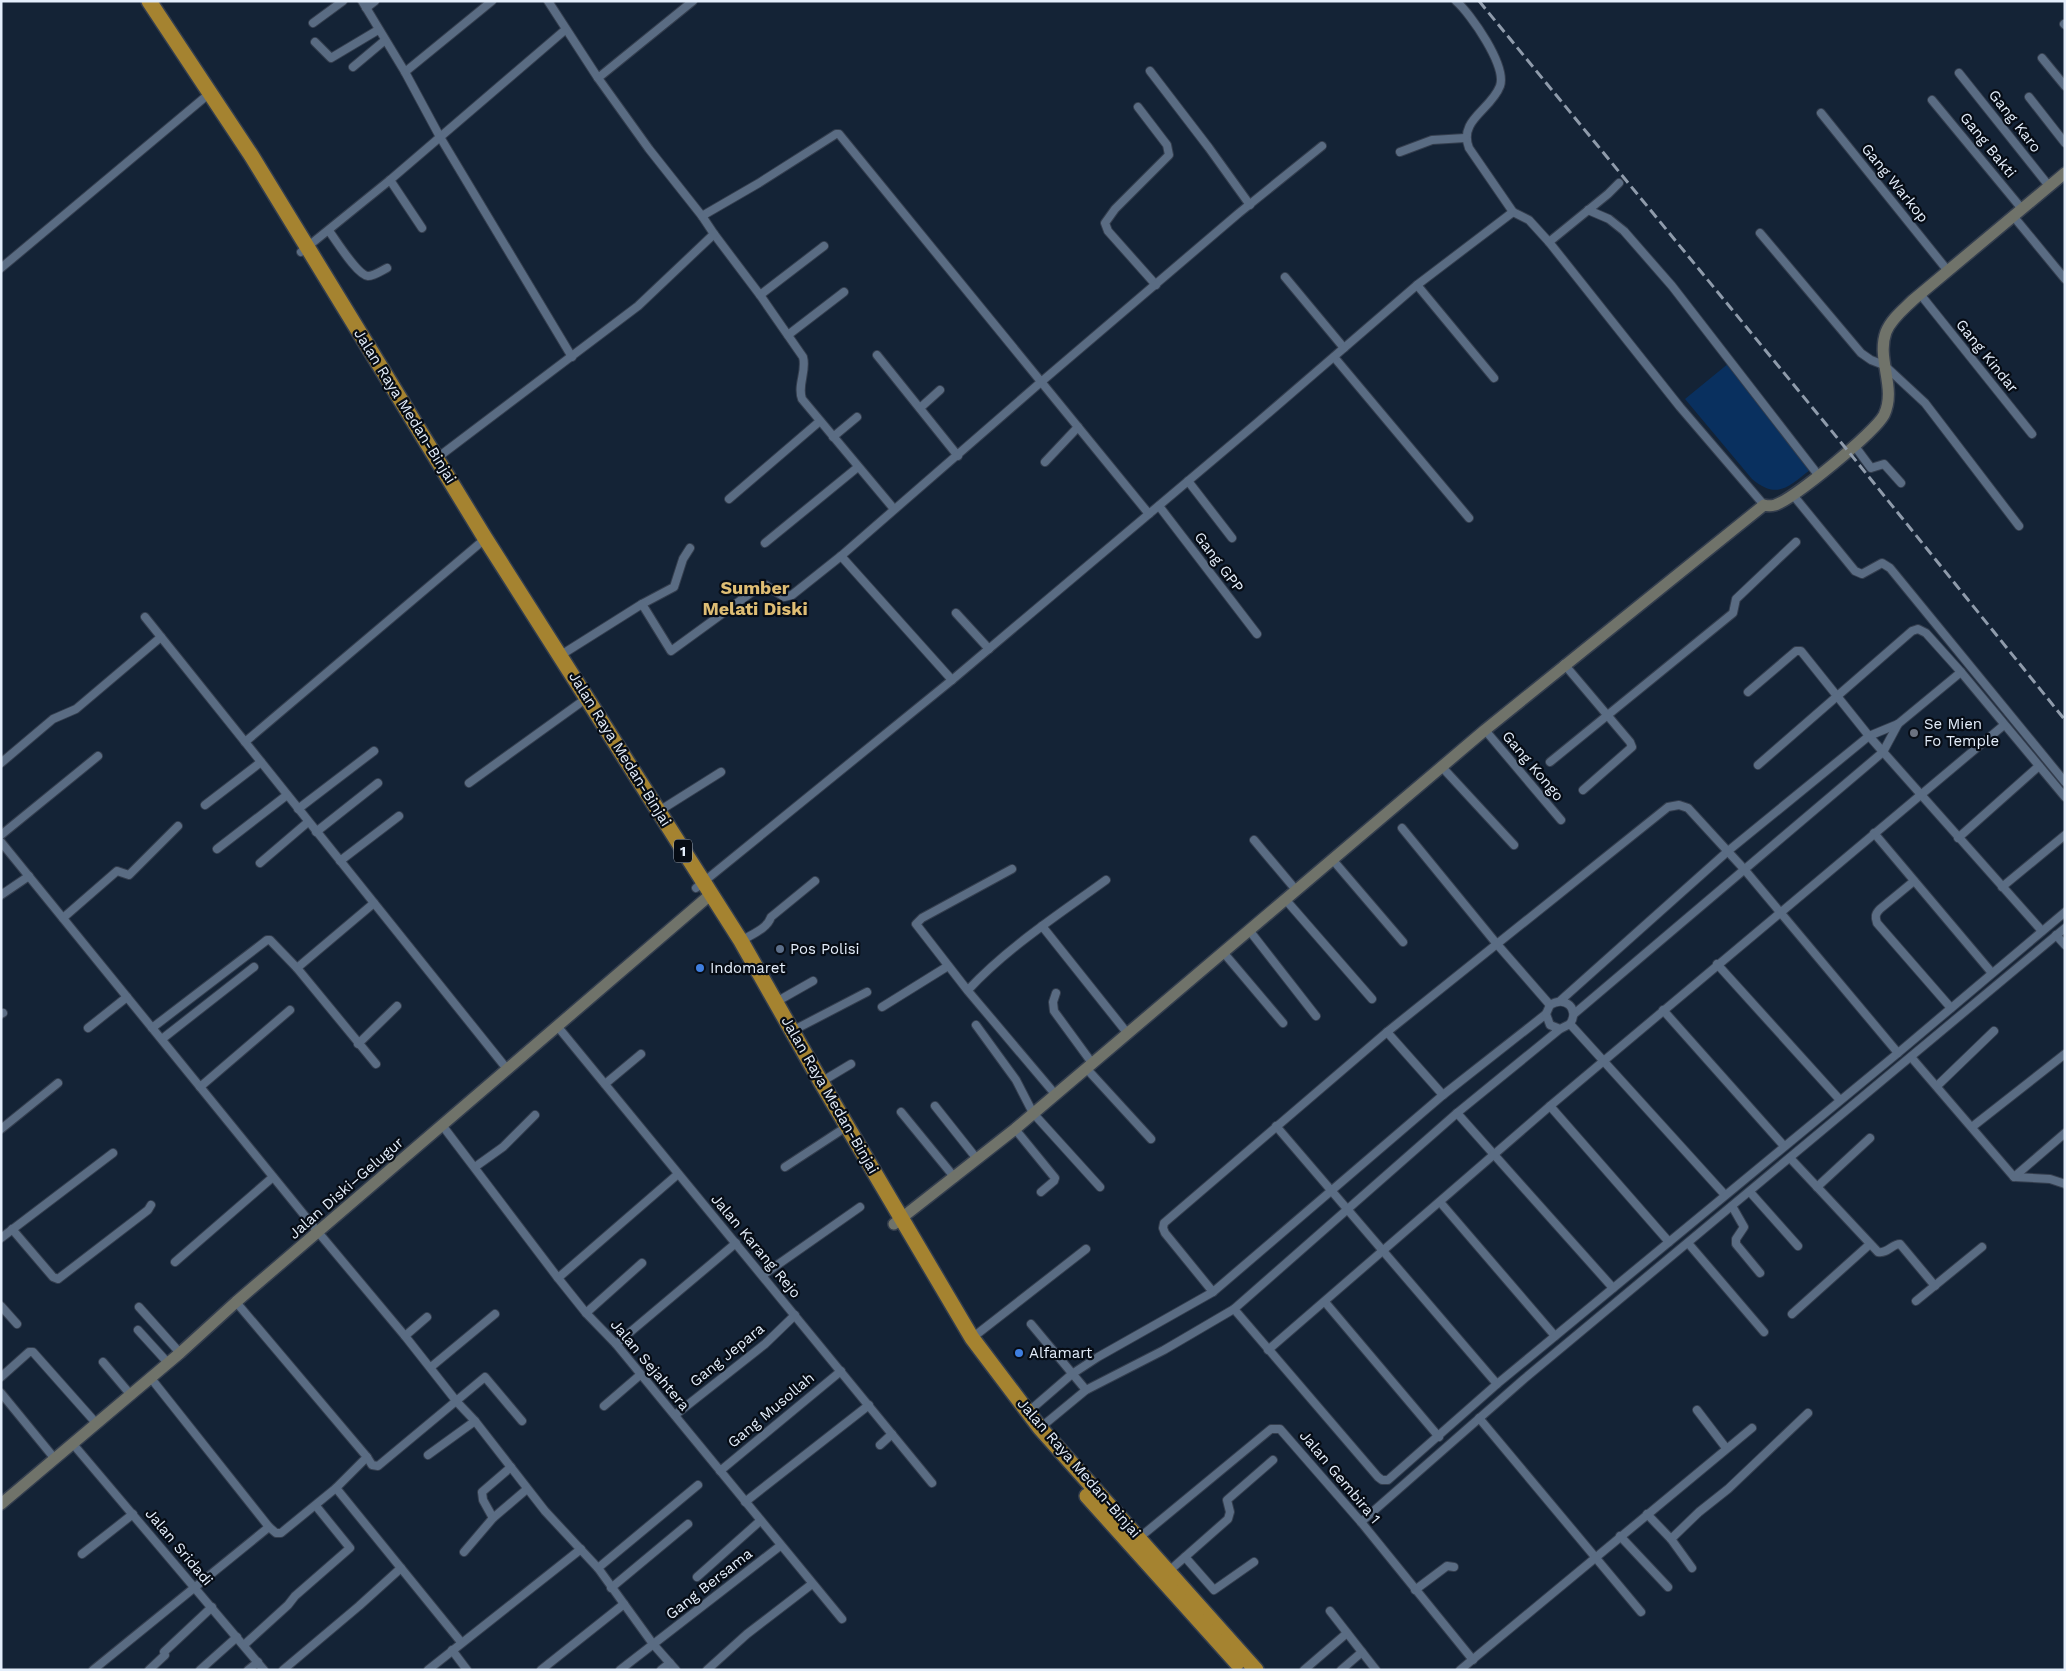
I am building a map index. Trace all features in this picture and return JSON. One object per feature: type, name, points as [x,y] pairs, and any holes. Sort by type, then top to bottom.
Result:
[{"type":"highway","name":"Jalan Raya Medan-Binjai","points":[[138,1],[304,250],[659,811],[742,962],[840,1131],[972,1338],[1040,1428],[1256,1670]]},
{"type":"highway","name":"Jalan Raya Medan-Binjai","points":[[149,1],[211,93],[478,544],[703,892],[741,941],[965,1343],[1033,1434],[1243,1670]]},
{"type":"main road","points":[[898,1221],[1015,1130],[1441,766],[1564,664],[1764,505],[1776,504],[1793,495],[1854,446],[1883,416],[1888,398],[1883,350],[1886,333],[1895,318],[1920,294],[2065,173]]},
{"type":"main road","name":"Jalan Diski–Gelugur","points":[[1,1504],[180,1353],[236,1302],[506,1069],[558,1027],[703,892]]},
{"type":"street","points":[[313,23],[343,1]]},
{"type":"street","points":[[375,1],[364,4],[384,41],[405,72],[440,137],[572,357]]},
{"type":"street","points":[[405,72],[492,1]]},
{"type":"street","points":[[548,1],[598,78],[649,149],[702,216],[760,295],[804,360],[800,396],[894,509]]},
{"type":"street","points":[[598,78],[693,1]]},
{"type":"street","points":[[1458,2],[1480,31],[1496,60],[1501,80],[1495,95],[1467,128],[1465,138],[1469,148],[1513,212],[1528,220],[1549,242],[1680,407],[1764,505]]},
{"type":"street","points":[[315,42],[331,58],[378,30]]},
{"type":"street","points":[[304,250],[390,180],[566,30]]},
{"type":"street","points":[[353,67],[384,41]]},
{"type":"street","points":[[2042,58],[2065,86]]},
{"type":"street","points":[[1150,71],[1250,205]]},
{"type":"street","name":"Gang Karo","points":[[1960,73],[2049,186]]},
{"type":"street","points":[[1,268],[204,98]]},
{"type":"street","points":[[2029,98],[2065,143]]},
{"type":"street","name":"Gang Bakti","points":[[1932,100],[2018,213],[2065,279]]},
{"type":"street","points":[[1138,107],[1168,145],[1169,155],[1115,209],[1104,223],[1108,231],[1156,286]]},
{"type":"street","name":"Gang Warkop","points":[[1821,113],[1948,271]]},
{"type":"street","points":[[702,216],[759,183],[836,134],[839,134],[1149,514]]},
{"type":"street","points":[[1400,152],[1432,140],[1465,138]]},
{"type":"street","points":[[642,604],[671,651],[756,589],[766,585],[784,597],[789,597],[841,556],[1041,382],[1322,146]]},
{"type":"street","points":[[390,180],[422,228]]},
{"type":"street","points":[[1549,242],[1619,183]]},
{"type":"street","points":[[1588,210],[1609,219],[1624,231],[1672,286],[1819,476]]},
{"type":"street","points":[[703,892],[808,796],[989,649],[1417,285],[1513,212]]},
{"type":"street","points":[[329,231],[364,275],[375,274],[387,268]]},
{"type":"street","points":[[1760,233],[1861,352],[1871,360],[1884,365],[1924,403],[2019,526]]},
{"type":"street","points":[[437,458],[638,306],[714,234]]},
{"type":"street","points":[[760,295],[824,246]]},
{"type":"street","points":[[1285,277],[1344,348]]},
{"type":"street","points":[[1417,285],[1494,378]]},
{"type":"street","points":[[788,335],[844,292]]},
{"type":"street","name":"Gang Kindar","points":[[1920,294],[2032,434]]},
{"type":"street","points":[[877,355],[958,456]]},
{"type":"street","points":[[1334,357],[1469,518]]},
{"type":"street","points":[[920,408],[940,390]]},
{"type":"street","points":[[833,437],[857,417]]},
{"type":"street","points":[[729,499],[820,422]]},
{"type":"street","points":[[1045,462],[1078,427]]},
{"type":"street","points":[[1854,446],[1870,466],[1875,468],[1884,464],[1901,483]]},
{"type":"street","points":[[765,543],[858,467]]},
{"type":"street","points":[[1188,481],[1232,538]]},
{"type":"street","points":[[1793,495],[1855,571],[1862,574],[1882,563],[1890,568],[2065,782]]},
{"type":"street","name":"Gang GPP","points":[[1159,506],[1257,634]]},
{"type":"street","points":[[1550,762],[1733,613],[1736,599],[1796,542]]},
{"type":"street","points":[[245,742],[478,544]]},
{"type":"street","points":[[561,655],[642,604],[674,588],[683,559],[690,548]]},
{"type":"street","points":[[841,556],[952,680]]},
{"type":"street","points":[[956,613],[989,649]]},
{"type":"street","points":[[145,617],[506,1069]]},
{"type":"street","points":[[1758,764],[1915,630],[1926,633],[2065,797]]},
{"type":"street","points":[[1,763],[53,719],[76,709],[160,637]]},
{"type":"street","points":[[1748,692],[1799,651],[1920,795],[2042,932]]},
{"type":"street","points":[[1564,664],[1630,742],[1632,748],[1583,790]]},
{"type":"street","points":[[1028,1412],[1072,1374],[1098,1357],[1214,1292],[1330,1190],[1443,1095],[1546,1014],[1550,1005],[1560,1001],[1728,850],[1869,736],[1898,724],[1961,672]]},
{"type":"street","points":[[469,783],[580,703]]},
{"type":"street","points":[[1040,1428],[1086,1390],[1164,1350],[1234,1310],[1456,1113],[1560,1029],[1570,1024],[1574,1014],[1883,752],[1898,724]]},
{"type":"street","points":[[1268,1350],[1717,964],[2004,725]]},
{"type":"street","name":"Gang Kongo","points":[[1485,730],[1561,820]]},
{"type":"street","points":[[298,809],[374,751]]},
{"type":"street","points":[[1,835],[98,756]]},
{"type":"street","points":[[205,805],[261,762]]},
{"type":"street","points":[[1441,766],[1514,845]]},
{"type":"street","points":[[1958,838],[2039,766]]},
{"type":"street","points":[[659,811],[721,772]]},
{"type":"street","points":[[316,832],[378,784]]},
{"type":"street","points":[[217,849],[287,794]]},
{"type":"street","points":[[1214,1292],[1165,1233],[1163,1225],[1387,1032],[1668,807],[1679,805],[1688,808],[1728,850],[1898,1053]]},
{"type":"street","points":[[340,861],[399,816]]},
{"type":"street","points":[[260,863],[308,822]]},
{"type":"street","points":[[63,918],[117,871],[128,875],[178,826]]},
{"type":"street","points":[[1402,828],[1496,943],[1550,1005]]},
{"type":"street","points":[[1874,833],[1992,973]]},
{"type":"street","points":[[2002,887],[2065,835]]},
{"type":"street","points":[[1254,840],[1296,890]]},
{"type":"street","points":[[1,842],[318,1232],[431,1367],[457,1402],[475,1421],[545,1511],[582,1548],[653,1644],[676,1670]]},
{"type":"street","points":[[1332,859],[1403,942]]},
{"type":"street","points":[[1012,869],[916,922],[917,926],[948,966],[1055,1094]]},
{"type":"street","points":[[1,895],[29,876]]},
{"type":"street","points":[[968,990],[995,962],[1106,880]]},
{"type":"street","points":[[741,941],[770,922],[771,917],[815,881]]},
{"type":"street","points":[[1914,881],[1880,909],[1876,915],[1877,923],[1951,1008]]},
{"type":"street","points":[[1285,899],[1372,999]]},
{"type":"street","points":[[297,968],[374,903]]},
{"type":"street","points":[[1234,1310],[1382,1480],[1390,1479],[1497,1384],[1898,1053],[2065,912]]},
{"type":"street","points":[[1042,926],[1128,1034]]},
{"type":"street","points":[[1361,1522],[1479,1418],[2065,928]]},
{"type":"street","points":[[1249,930],[1316,1016]]},
{"type":"street","points":[[2056,935],[2065,945]]},
{"type":"street","points":[[152,1028],[267,940],[274,942],[297,968],[376,1064]]},
{"type":"street","points":[[1223,952],[1283,1023]]},
{"type":"street","points":[[1717,964],[1840,1100]]},
{"type":"street","points":[[882,1007],[948,966]]},
{"type":"street","points":[[162,1039],[254,968]]},
{"type":"street","points":[[776,1002],[813,981]]},
{"type":"street","points":[[792,1031],[867,992]]},
{"type":"street","points":[[1056,993],[1053,1002],[1054,1011],[1089,1065],[1150,1139]]},
{"type":"street","points":[[88,1028],[127,997]]},
{"type":"street","points":[[1560,1001],[1570,1005],[1574,1014]]},
{"type":"street","points":[[358,1044],[397,1006]]},
{"type":"street","points":[[200,1087],[290,1010]]},
{"type":"street","points":[[1663,1010],[1784,1146]]},
{"type":"street","points":[[1546,1014],[1550,1025],[1560,1029]]},
{"type":"street","points":[[976,1024],[1016,1080],[1033,1113],[1100,1187]]},
{"type":"street","points":[[1570,1024],[1725,1195]]},
{"type":"street","name":"Jalan Karang Rejo","points":[[558,1027],[932,1482]]},
{"type":"street","points":[[1937,1086],[1994,1031]]},
{"type":"street","points":[[1387,1032],[1443,1095]]},
{"type":"street","points":[[605,1084],[640,1054]]},
{"type":"street","points":[[1972,1127],[2065,1054]]},
{"type":"street","points":[[1911,1057],[2014,1177],[2050,1179],[2065,1184]]},
{"type":"street","points":[[821,1082],[851,1064]]},
{"type":"street","points":[[1,1129],[58,1083]]},
{"type":"street","points":[[936,1106],[977,1160]]},
{"type":"street","points":[[1550,1106],[1669,1242]]},
{"type":"street","points":[[901,1112],[955,1178]]},
{"type":"street","points":[[1456,1113],[1613,1288]]},
{"type":"street","points":[[475,1167],[503,1147],[535,1115]]},
{"type":"street","name":"Jalan Sejahtera","points":[[442,1125],[586,1313],[616,1344],[780,1546],[842,1619]]},
{"type":"street","points":[[1276,1126],[1381,1251],[1497,1384]]},
{"type":"street","points":[[1015,1130],[1056,1178],[1041,1192]]},
{"type":"street","points":[[785,1167],[840,1131]]},
{"type":"street","points":[[2014,1177],[2065,1133]]},
{"type":"street","points":[[1817,1187],[1870,1138]]},
{"type":"street","points":[[1,1238],[113,1153]]},
{"type":"street","points":[[1790,1158],[1878,1252],[1882,1253],[1900,1244],[1935,1286]]},
{"type":"street","points":[[558,1278],[678,1174]]},
{"type":"street","points":[[176,1262],[273,1177]]},
{"type":"street","points":[[1750,1192],[1798,1246]]},
{"type":"street","points":[[1440,1202],[1555,1336]]},
{"type":"street","points":[[12,1229],[53,1277],[58,1279],[148,1210],[151,1205]]},
{"type":"street","points":[[1732,1206],[1744,1227],[1736,1240],[1736,1244],[1760,1273]]},
{"type":"street","points":[[763,1275],[860,1207]]},
{"type":"street","points":[[616,1344],[736,1243]]},
{"type":"street","points":[[1688,1243],[1764,1332]]},
{"type":"street","points":[[1792,1314],[1870,1244]]},
{"type":"street","points":[[1916,1301],[1982,1247]]},
{"type":"street","points":[[972,1338],[1086,1249]]},
{"type":"street","points":[[586,1313],[642,1263]]},
{"type":"street","points":[[236,1302],[372,1465],[378,1466],[485,1378],[522,1421]]},
{"type":"street","points":[[1325,1302],[1439,1437]]},
{"type":"street","points":[[1,1306],[17,1324]]},
{"type":"street","points":[[138,1307],[180,1353]]},
{"type":"street","points":[[431,1367],[495,1314]]},
{"type":"street","name":"Gang Jepara","points":[[675,1415],[765,1344],[795,1315]]},
{"type":"street","points":[[405,1336],[427,1316]]},
{"type":"street","points":[[1031,1324],[1086,1390]]},
{"type":"street","points":[[138,1330],[168,1363]]},
{"type":"street","points":[[1,1377],[29,1352],[33,1352],[96,1423]]},
{"type":"street","points":[[103,1362],[130,1394]]},
{"type":"street","name":"Gang Musollah","points":[[720,1471],[841,1371]]},
{"type":"street","points":[[604,1406],[640,1375]]},
{"type":"street","points":[[150,1377],[269,1527],[276,1532],[281,1533],[316,1506],[367,1457]]},
{"type":"street","points":[[1,1393],[55,1459]]},
{"type":"street","points":[[745,1502],[869,1405]]},
{"type":"street","points":[[1697,1410],[1726,1448]]},
{"type":"street","points":[[1671,1539],[1699,1512],[1728,1489],[1808,1413]]},
{"type":"street","points":[[1479,1418],[1641,1612]]},
{"type":"street","points":[[428,1455],[475,1421]]},
{"type":"street","name":"Jalan Gembira 1","points":[[1139,1538],[1274,1428],[1284,1432],[1361,1522],[1473,1660]]},
{"type":"street","points":[[1460,1670],[1752,1428]]},
{"type":"street","points":[[880,1445],[892,1434]]},
{"type":"street","name":"Jalan Sridadi","points":[[73,1444],[264,1670]]},
{"type":"street","points":[[1169,1571],[1228,1519],[1230,1512],[1227,1500],[1273,1460]]},
{"type":"street","points":[[493,1518],[483,1500],[482,1492],[511,1467]]},
{"type":"street","points":[[598,1568],[698,1485]]},
{"type":"street","points":[[336,1488],[461,1642]]},
{"type":"street","points":[[464,1552],[493,1518],[527,1489]]},
{"type":"street","points":[[244,1645],[288,1605],[295,1596],[350,1548],[316,1506]]},
{"type":"street","points":[[82,1554],[133,1514]]},
{"type":"street","points":[[1647,1514],[1671,1539],[1692,1568]]},
{"type":"street","points":[[697,1577],[760,1521]]},
{"type":"street","points":[[611,1588],[688,1524]]},
{"type":"street","points":[[93,1670],[269,1527]]},
{"type":"street","points":[[1620,1536],[1668,1587]]},
{"type":"street","name":"Gang Bersama","points":[[620,1670],[780,1546]]},
{"type":"street","points":[[428,1670],[582,1548]]},
{"type":"street","points":[[1185,1557],[1214,1590],[1254,1562]]},
{"type":"street","points":[[1415,1590],[1448,1566],[1454,1567]]},
{"type":"street","points":[[282,1670],[359,1606],[401,1568]]},
{"type":"street","points":[[707,1670],[747,1634],[812,1584]]},
{"type":"street","points":[[541,1670],[624,1604]]},
{"type":"street","points":[[149,1670],[164,1655],[164,1652],[212,1608]]},
{"type":"street","points":[[1330,1611],[1376,1670]]},
{"type":"street","points":[[1304,1670],[1347,1633]]},
{"type":"street","points":[[200,1670],[237,1637]]},
{"type":"street","points":[[452,1650],[466,1669]]},
{"type":"street","points":[[1341,1670],[1362,1652]]},
{"type":"street","points":[[248,1670],[258,1662]]},
{"type":"street","points":[[661,1670],[670,1663]]},
{"type":"shaded area","points":[[1729,363],[1810,470],[1789,486],[1776,490],[1769,489],[1752,479],[1685,399]]},
{"type":"railway","points":[[1479,1],[1848,451],[2065,720]]},
{"type":"place","name":"Se Mien Fo Temple","points":[[1914,733]]},
{"type":"place","name":"Pos Polisi","points":[[780,949]]},
{"type":"place","name":"Indomaret","points":[[700,968]]},
{"type":"place","name":"Alfamart","points":[[1019,1353]]},
{"type":"district","name":"Sumber Melati Diski","points":[[755,597]]}]
